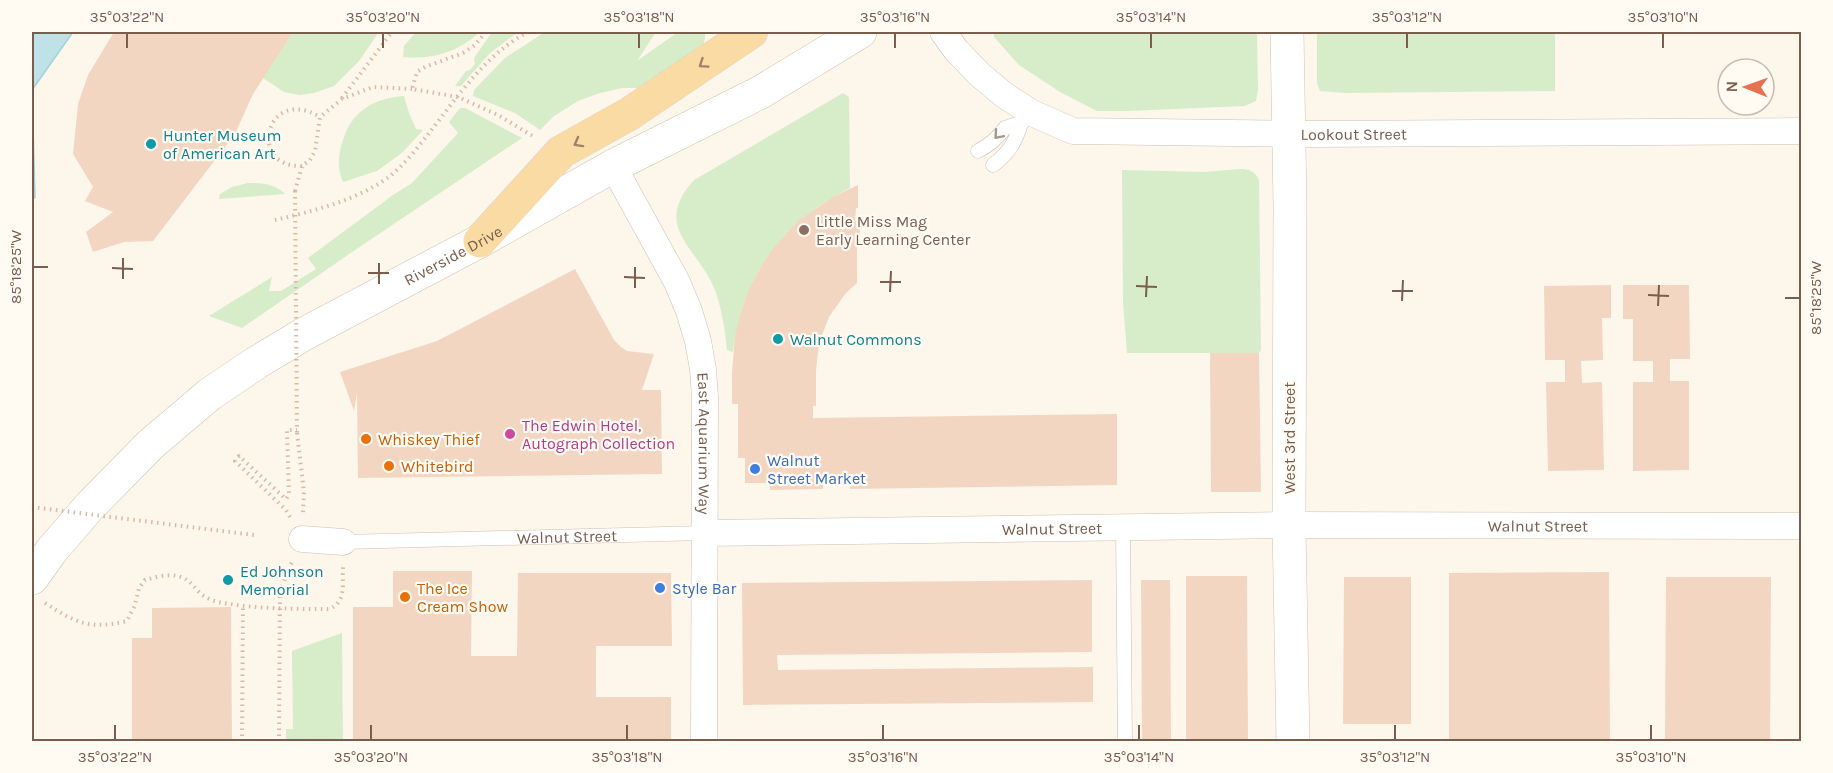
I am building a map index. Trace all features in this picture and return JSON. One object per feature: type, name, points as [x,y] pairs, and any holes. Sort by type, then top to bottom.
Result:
[{"type":"main road","points":[[480,241],[561,152],[629,114],[751,32]]},
{"type":"main road","name":"Riverside Drive","points":[[36,589],[52,550],[119,476],[210,394],[304,334],[480,241],[613,166],[761,92],[860,32]]},
{"type":"main road","name":"West 3rd Street","points":[[1287,32],[1289,525],[1293,741]]},
{"type":"street","name":"Lookout Street","points":[[943,32],[956,50],[979,74],[1026,118],[1073,131],[1289,134],[1802,131]]},
{"type":"street","name":"East Aquarium Way","points":[[613,166],[677,282],[698,341],[703,369],[705,397],[704,741]]},
{"type":"street","name":"Walnut Street","points":[[704,533],[1289,525],[1802,526]]},
{"type":"street","name":"Walnut Street","points":[[302,539],[343,542]]},
{"type":"lane","points":[[978,152],[998,138],[1005,128],[1026,118]]},
{"type":"lane","points":[[993,165],[1012,146],[1026,118]]},
{"type":"lane","points":[[1123,528],[1125,741]]},
{"type":"lane","name":"Walnut Street","points":[[343,542],[704,533]]},
{"type":"path","points":[[304,492],[297,432],[295,191],[302,166],[315,150],[320,117],[342,99],[392,32]]},
{"type":"path","points":[[412,88],[417,72],[424,67],[463,53],[475,45],[486,32]]},
{"type":"path","points":[[275,220],[311,212],[356,195],[387,178],[416,151],[488,60],[528,32]]},
{"type":"path","points":[[342,99],[373,87],[412,88],[458,97],[498,115],[533,135],[541,144]]},
{"type":"path","points":[[302,166],[281,162],[271,152],[268,136],[271,123],[279,114],[291,109],[302,108],[320,117]]},
{"type":"path","points":[[297,432],[287,430],[290,495],[286,499],[239,456],[235,461],[286,510],[302,539]]},
{"type":"path","points":[[32,507],[254,535]]},
{"type":"path","points":[[36,589],[71,620],[91,625],[112,625],[127,621],[135,605],[139,588],[145,580],[167,576],[181,577],[192,583],[199,592],[222,603],[279,609],[329,609],[337,606],[342,598],[343,542]]},
{"type":"path","points":[[279,741],[280,591]]},
{"type":"path","points":[[243,605],[243,741]]},
{"type":"green space","points":[[293,32],[379,32],[359,61],[334,86],[299,95],[284,92],[263,78]]},
{"type":"green space","points":[[416,32],[480,32],[463,45],[435,56],[403,57],[404,46]]},
{"type":"green space","points":[[492,32],[518,32],[490,53],[461,86],[455,86],[466,71],[475,64],[474,58]]},
{"type":"green space","points":[[545,32],[656,32],[637,61],[678,32],[705,32],[705,39],[701,52],[646,88],[622,88],[578,101],[554,116],[540,130],[515,113],[473,96],[474,90],[505,58]]},
{"type":"green space","points":[[993,32],[1257,32],[1258,90],[1256,101],[1245,106],[1097,111],[1060,92],[1019,65],[994,37]]},
{"type":"green space","points":[[1317,32],[1555,32],[1555,91],[1345,93],[1320,91],[1317,83]]},
{"type":"green space","points":[[843,93],[849,97],[850,188],[804,218],[769,254],[746,299],[738,324],[733,352],[727,350],[720,305],[715,290],[677,225],[677,211],[682,197],[694,180]]},
{"type":"green space","points":[[404,96],[416,129],[423,130],[403,152],[377,171],[343,182],[339,156],[343,140],[352,121],[374,103]]},
{"type":"green space","points":[[460,108],[465,108],[522,138],[242,328],[209,316],[272,277],[269,291],[281,291],[316,269],[308,258],[412,183],[458,133],[449,122]]},
{"type":"green space","points":[[1240,169],[1251,171],[1259,180],[1261,350],[1259,353],[1127,353],[1123,303],[1122,170],[1204,172]]},
{"type":"green space","points":[[248,183],[268,185],[285,194],[219,199],[220,194],[232,187]]},
{"type":"green space","points":[[342,633],[343,741],[286,741],[286,729],[293,729],[292,651]]},
{"type":"water","points":[[32,32],[73,32],[32,90]]},
{"type":"water","points":[[32,90],[35,197],[32,201]]},
{"type":"building","name":"Hunter Museum of American Art","points":[[114,32],[293,32],[253,94],[235,134],[153,241],[124,242],[93,252],[86,232],[113,212],[85,201],[93,187],[73,154],[78,104],[88,75]]},
{"type":"building","name":"Walnut Commons","points":[[858,185],[858,208],[856,208],[855,221],[860,221],[857,283],[846,293],[829,317],[819,343],[816,406],[813,406],[813,418],[1117,414],[1117,485],[850,489],[850,483],[823,483],[823,489],[770,490],[770,483],[745,483],[745,458],[738,458],[738,404],[732,404],[732,372],[735,336],[748,291],[774,247],[799,220],[833,197]]},
{"type":"building","points":[[575,269],[614,340],[627,351],[654,354],[642,390],[661,390],[662,474],[358,478],[357,393],[354,411],[340,372],[437,341]]},
{"type":"building","points":[[1611,285],[1611,318],[1602,318],[1603,360],[1581,361],[1582,383],[1602,382],[1604,470],[1548,471],[1546,382],[1565,382],[1565,360],[1545,360],[1544,286]]},
{"type":"building","points":[[1623,285],[1689,285],[1690,359],[1670,359],[1670,381],[1689,381],[1689,470],[1633,471],[1633,382],[1653,382],[1653,361],[1633,361],[1633,319],[1623,319]]},
{"type":"building","points":[[1210,353],[1259,353],[1261,492],[1211,492]]},
{"type":"building","points":[[393,571],[472,571],[471,656],[517,656],[518,573],[671,573],[672,646],[596,646],[596,697],[671,697],[671,742],[353,742],[353,607],[393,607]]},
{"type":"building","points":[[1609,572],[1610,742],[1449,742],[1449,573]]},
{"type":"building","points":[[1186,576],[1247,576],[1248,742],[1186,742]]},
{"type":"building","points":[[1344,577],[1411,577],[1411,724],[1343,724]]},
{"type":"building","points":[[1666,577],[1771,577],[1770,742],[1665,742]]},
{"type":"building","points":[[1092,580],[1092,652],[777,655],[778,670],[1093,667],[1093,702],[743,705],[742,583]]},
{"type":"building","points":[[1141,580],[1170,580],[1171,742],[1142,742]]},
{"type":"building","points":[[231,607],[232,742],[132,742],[132,638],[152,638],[152,608]]},
{"type":"place","name":"Hunter Museum of American Art","points":[[151,144]]},
{"type":"place","name":"Little Miss Mag Early Learning Center","points":[[804,230]]},
{"type":"place","name":"Walnut Commons","points":[[778,339]]},
{"type":"place","name":"The Edwin Hotel, Autograph Collection","points":[[510,434]]},
{"type":"place","name":"Whiskey Thief","points":[[366,439]]},
{"type":"place","name":"Whitebird","points":[[389,466]]},
{"type":"place","name":"Walnut Street Market","points":[[755,469]]},
{"type":"place","name":"Ed Johnson Memorial","points":[[228,580]]},
{"type":"place","name":"Style Bar","points":[[660,588]]},
{"type":"place","name":"The Ice Cream Show","points":[[405,597]]}]
